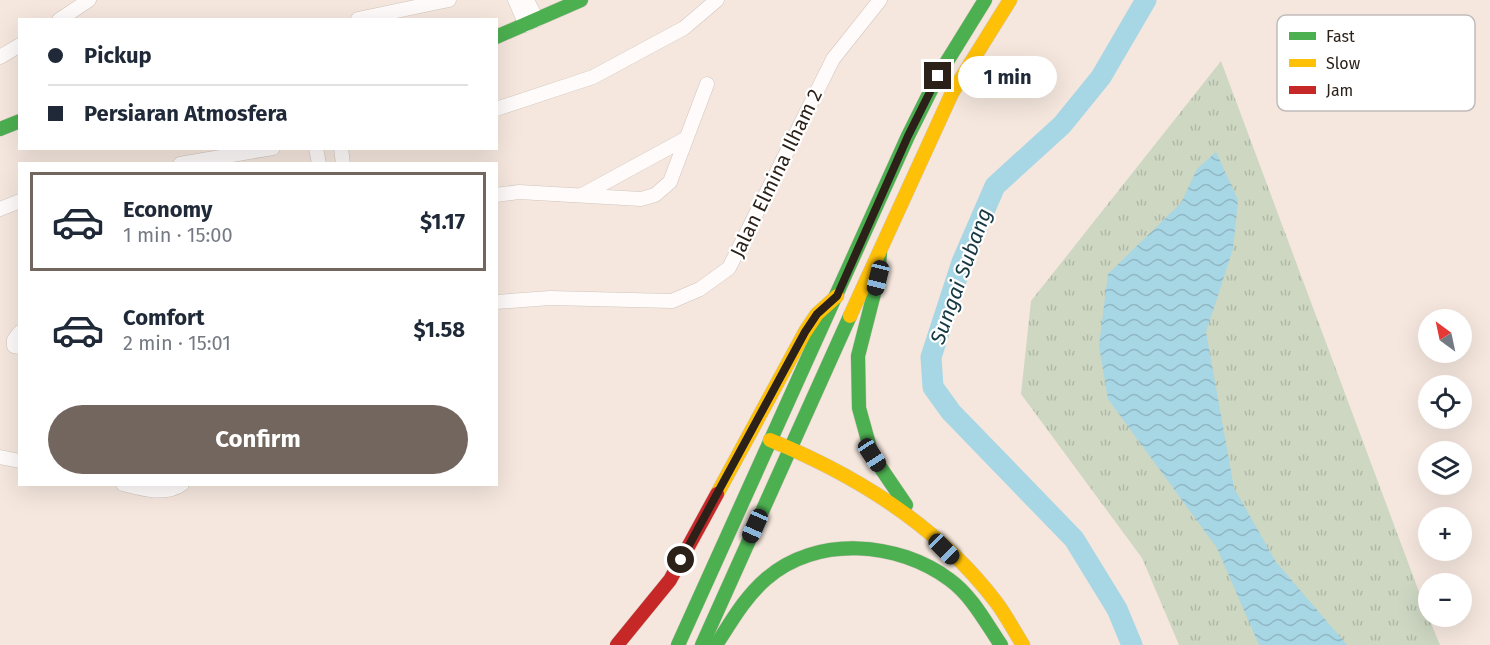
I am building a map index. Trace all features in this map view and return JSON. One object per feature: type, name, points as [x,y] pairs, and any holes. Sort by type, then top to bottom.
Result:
[{"type":"main road","points":[[498,36],[581,0]]},
{"type":"main road","points":[[678,645],[908,136],[938,76],[985,0]]},
{"type":"main road","points":[[702,645],[921,157],[952,93],[1010,0]]},
{"type":"main road","points":[[0,129],[18,123]]},
{"type":"main road","points":[[880,252],[878,278],[858,356],[859,408],[872,455],[896,493],[927,532],[994,599],[1023,645]]},
{"type":"main road","points":[[617,645],[670,580],[805,332],[817,314],[837,296]]},
{"type":"main road","points":[[770,440],[790,447],[868,486],[927,532]]},
{"type":"main road","points":[[716,645],[742,606],[773,573],[813,554],[855,548],[882,548],[923,563],[951,581],[976,609],[1001,645]]},
{"type":"street","points":[[61,18],[89,0]]},
{"type":"street","points":[[363,18],[449,0]]},
{"type":"street","points":[[515,0],[532,22]]},
{"type":"street","points":[[527,0],[532,22]]},
{"type":"street","points":[[498,108],[593,77],[684,28],[717,0]]},
{"type":"street","name":"Jalan Elmina Ilham 2","points":[[498,302],[550,298],[672,301],[700,289],[729,268],[832,59],[880,0]]},
{"type":"street","points":[[0,57],[18,46]]},
{"type":"street","points":[[498,195],[519,192],[641,199],[655,195],[670,182],[685,139],[704,100],[707,84]]},
{"type":"street","points":[[580,196],[685,139]]},
{"type":"street","points":[[192,162],[261,150]]},
{"type":"street","points":[[0,209],[18,202]]},
{"type":"street","points":[[18,335],[14,340],[14,346],[18,347]]},
{"type":"street","points":[[0,457],[18,461]]},
{"type":"street","points":[[131,486],[150,491],[174,489],[179,486]]},
{"type":"green space","points":[[1221,61],[1418,589],[1418,627],[1433,627],[1440,645],[1179,645],[1142,558],[1021,394],[1031,301]]},
{"type":"water","points":[[1216,152],[1238,200],[1233,249],[1206,332],[1234,488],[1276,562],[1347,645],[1259,645],[1217,548],[1108,399],[1099,346],[1108,274],[1181,203],[1197,169]]},
{"type":"waterway","name":"Sungai Subang","points":[[1132,645],[1117,609],[1074,539],[951,412],[933,387],[931,357],[962,262],[995,186],[1062,125],[1101,77],[1146,0]]},
{"type":"traffic: fast","points":[[498,36],[581,0]]},
{"type":"traffic: fast","points":[[678,645],[908,136],[938,76],[985,0]]},
{"type":"traffic: fast","points":[[0,129],[18,122]]},
{"type":"traffic: fast","points":[[880,252],[878,278],[858,356],[859,408],[872,455],[906,505]]},
{"type":"traffic: fast","points":[[702,645],[850,316]]},
{"type":"traffic: fast","points":[[716,645],[751,594],[766,579],[786,565],[809,555],[857,548],[906,557],[950,580],[972,602],[1001,645]]},
{"type":"traffic: slow","points":[[850,316],[952,93],[1010,0]]},
{"type":"traffic: slow","points":[[717,494],[805,332],[817,314],[837,296]]},
{"type":"traffic: slow","points":[[770,440],[864,487],[922,527],[973,575],[1000,607],[1023,645]]},
{"type":"traffic: jam","points":[[617,645],[670,580],[717,494]]},
{"type":"route","points":[[681,560],[805,332],[817,314],[837,296],[908,136],[938,76]]}]
